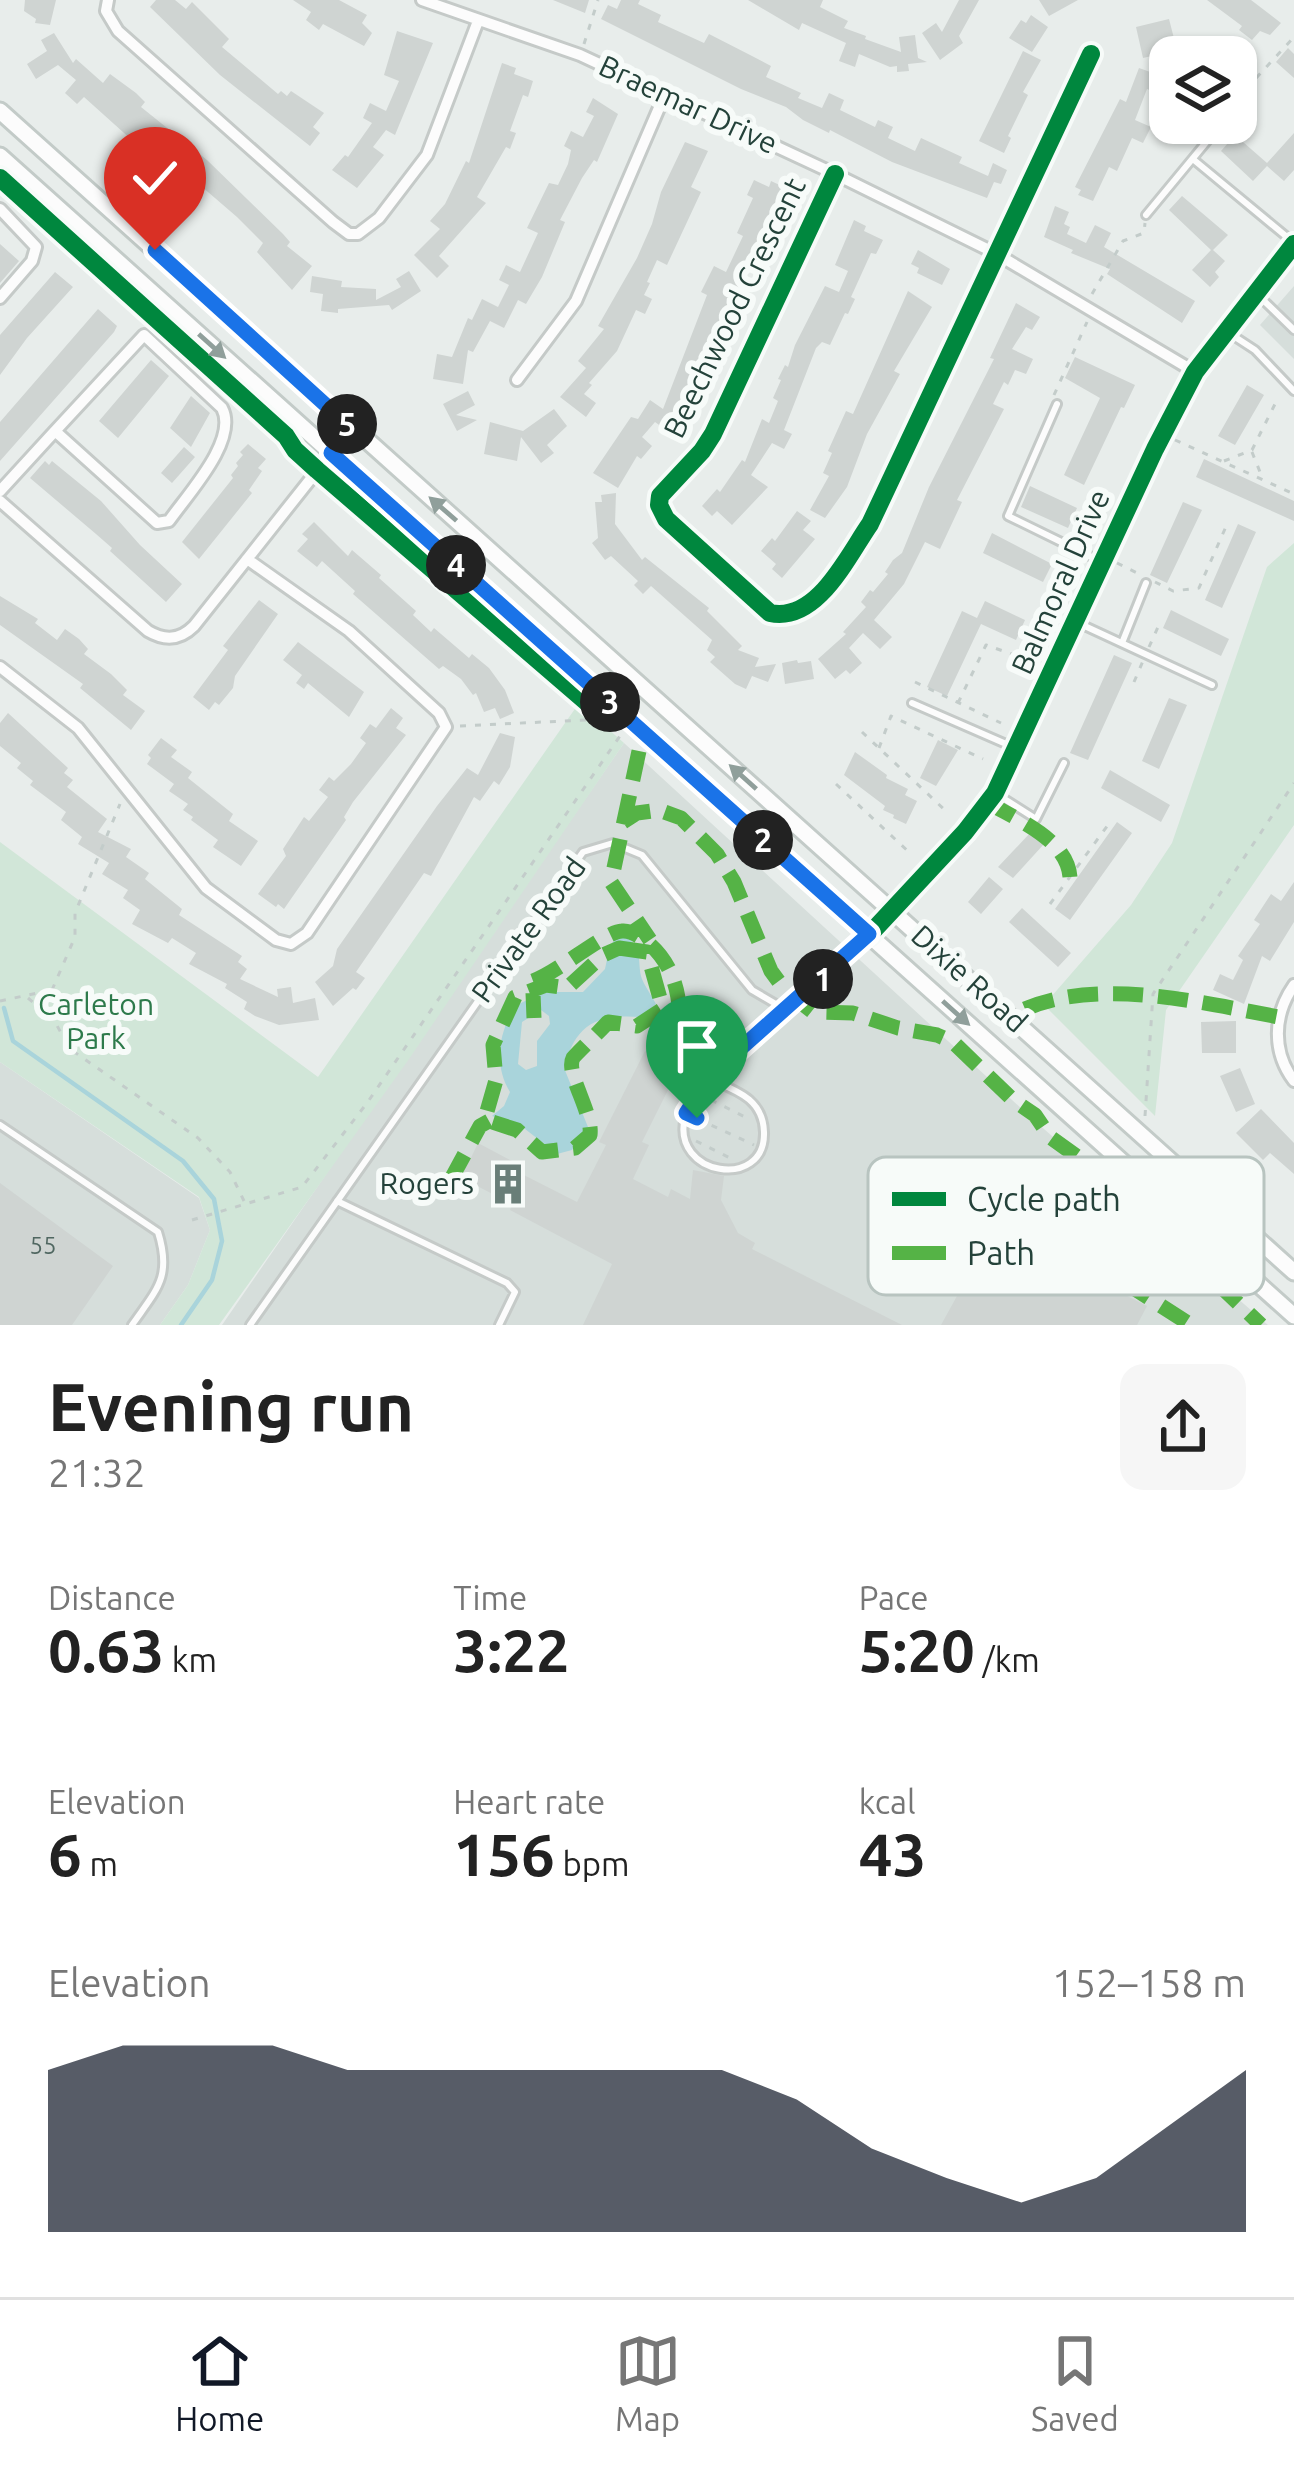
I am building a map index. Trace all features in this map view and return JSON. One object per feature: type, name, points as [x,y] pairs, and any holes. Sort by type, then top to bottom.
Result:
[{"type":"main road","name":"Dixie Road","points":[[0,110],[1166,1157]]},
{"type":"main road","name":"Dixie Road","points":[[0,156],[1117,1157]]},
{"type":"main road","name":"Dixie Road","points":[[1264,1245],[1294,1272]]},
{"type":"main road","name":"Dixie Road","points":[[1264,1289],[1294,1316]]},
{"type":"street","points":[[108,0],[106,11],[118,31],[333,223],[358,234],[379,218],[428,154],[478,21]]},
{"type":"street","name":"Braemar Drive","points":[[422,0],[580,55],[835,174],[995,253],[1195,372]]},
{"type":"street","points":[[995,253],[1091,54]]},
{"type":"street","points":[[517,380],[576,301],[665,94]]},
{"type":"street","name":"Beechwood Crescent","points":[[835,174],[712,434],[702,452],[660,496],[658,505],[665,519],[770,613],[795,615],[807,606],[870,524],[995,253]]},
{"type":"street","points":[[0,209],[36,247],[32,261],[0,298]]},
{"type":"street","name":"Balmoral Drive","points":[[869,934],[995,793],[1195,372],[1294,243]]},
{"type":"street","points":[[0,491],[55,431],[144,335],[227,418],[213,459],[169,521],[157,523],[55,431]]},
{"type":"street","points":[[0,501],[158,637],[184,635],[351,428]]},
{"type":"street","points":[[0,667],[78,728],[206,888],[276,940],[291,944],[307,933],[446,728],[439,713],[349,631],[247,559]]},
{"type":"street","points":[[1294,985],[1280,1016],[1276,1040],[1284,1068],[1294,1081]]},
{"type":"lane","points":[[1146,214],[1207,144]]},
{"type":"lane","points":[[1195,160],[1294,243]]},
{"type":"lane","points":[[1255,293],[1294,331]]},
{"type":"lane","points":[[1226,331],[1255,350],[1294,391]]},
{"type":"lane","name":"Balmoral Drive","points":[[1057,404],[1008,516],[1104,560]]},
{"type":"lane","points":[[1122,643],[1147,584]]},
{"type":"lane","points":[[1076,622],[1212,685]]},
{"type":"lane","points":[[912,703],[1017,749]]},
{"type":"lane","points":[[995,793],[1036,819],[1064,763]]},
{"type":"lane","name":"Private Road","points":[[250,1325],[572,863],[596,845],[613,843],[642,855],[752,990],[786,1010]]},
{"type":"lane","points":[[716,1082],[747,1096],[760,1113],[764,1127],[761,1149],[746,1166],[721,1171],[700,1163],[689,1152],[684,1135],[686,1113],[699,1093],[716,1082],[730,1058],[869,934]]},
{"type":"lane","points":[[0,1125],[158,1232],[166,1259],[162,1282],[132,1325]]},
{"type":"lane","points":[[337,1201],[507,1282],[515,1292],[499,1325]]},
{"type":"path","points":[[580,55],[598,0]]},
{"type":"path","points":[[1257,80],[1294,37]]},
{"type":"path","points":[[1057,404],[1054,394],[1089,308],[1123,242],[1144,232],[1146,214]]},
{"type":"path","points":[[1222,461],[1252,450],[1275,404]]},
{"type":"path","points":[[1162,435],[1294,494]]},
{"type":"path","points":[[1252,450],[1264,480]]},
{"type":"path","points":[[1104,560],[1173,591],[1199,588],[1228,522]]},
{"type":"path","points":[[958,703],[986,645],[1030,660]]},
{"type":"path","points":[[915,682],[1001,723]]},
{"type":"path","points":[[879,748],[891,716],[983,759]]},
{"type":"path","points":[[446,728],[605,718]]},
{"type":"path","points":[[862,732],[948,813]]},
{"type":"path","points":[[192,1220],[302,1187],[367,1103],[622,733]]},
{"type":"path","points":[[1144,1116],[1154,994],[1294,783]]},
{"type":"path","points":[[836,784],[911,854]]},
{"type":"path","points":[[55,1022],[52,990],[75,938],[75,913],[125,791]]},
{"type":"path","points":[[1050,904],[1108,825]]},
{"type":"path","points":[[1069,862],[1078,866]]},
{"type":"path","points":[[0,1001],[52,990]]},
{"type":"path","points":[[26,997],[55,1022],[70,1049],[178,1122],[219,1157],[245,1202]]},
{"type":"path","points":[[699,1093],[764,1127]]},
{"type":"path","points":[[686,1113],[761,1149]]},
{"type":"path","points":[[684,1135],[746,1166]]},
{"type":"shaded area","points":[[1294,286],[1294,359],[1260,325]]},
{"type":"shaded area","points":[[624,743],[1076,1157],[868,1157],[868,1295],[1234,1295],[1268,1325],[222,1325]]},
{"type":"shaded area","points":[[0,1062],[199,1198],[210,1230],[188,1285],[160,1325],[0,1325]]},
{"type":"green space","points":[[1294,543],[1294,825],[1166,1010],[1155,1116],[1044,1005],[1131,905],[1172,843],[1267,567]]},
{"type":"green space","name":"Carleton Park","points":[[579,703],[624,743],[409,1059],[219,1325],[160,1325],[188,1285],[210,1230],[199,1197],[0,1062],[0,842],[318,1077]]},
{"type":"water","points":[[619,936],[636,946],[642,979],[656,1004],[641,1017],[612,1017],[590,1024],[575,1041],[564,1068],[588,1127],[572,1150],[557,1154],[520,1125],[492,1116],[510,1092],[501,1071],[502,1038],[515,1006],[543,992],[583,992],[605,969],[610,945]],"holes":[[[541,1010],[550,1024],[537,1041],[537,1066],[526,1070],[518,1064],[522,1022]]]},
{"type":"building","points":[[25,0],[56,0],[50,25],[35,23],[24,11]]},
{"type":"building","points":[[156,0],[175,0],[186,9],[192,2],[229,39],[222,47],[278,94],[287,96],[291,91],[324,113],[313,127],[320,133],[310,146],[220,75],[150,7]]},
{"type":"building","points":[[293,0],[339,0],[367,15],[362,23],[372,33],[364,46],[323,24],[319,30],[306,20],[311,12]]},
{"type":"building","points":[[553,0],[589,0],[585,13]]},
{"type":"building","points":[[621,0],[640,0],[638,4],[661,15],[658,22],[704,43],[709,34],[771,66],[766,77],[801,93],[798,98],[822,108],[829,93],[844,100],[840,110],[875,127],[878,120],[893,127],[888,138],[915,151],[921,138],[962,157],[959,163],[988,176],[993,163],[1007,170],[1001,184],[994,182],[987,198],[829,133],[786,107],[601,19],[608,5],[617,9]]},
{"type":"building","points":[[748,0],[823,0],[820,7],[848,21],[844,28],[865,39],[901,52],[899,37],[915,35],[918,58],[927,62],[908,64],[909,71],[897,72],[897,66],[859,54],[855,67],[839,61],[846,43],[802,23],[799,30]]},
{"type":"building","points":[[959,0],[979,0],[959,36],[963,43],[940,60],[922,33],[936,23],[942,32]]},
{"type":"building","points":[[1039,0],[1078,0],[1049,16]]},
{"type":"building","points":[[1207,0],[1251,0],[1281,23],[1270,35],[1260,31],[1247,36],[1239,30],[1242,26]]},
{"type":"building","points":[[1031,15],[1048,27],[1032,52],[1009,38],[1021,20],[1026,23]]},
{"type":"building","points":[[1169,19],[1173,36],[1149,36],[1149,57],[1143,58],[1136,27]]},
{"type":"building","points":[[397,31],[433,43],[395,135],[386,130],[373,147],[384,155],[357,188],[332,170],[348,157],[372,123],[363,118],[370,103],[386,111],[399,81],[384,75]]},
{"type":"building","points":[[54,33],[73,63],[76,59],[103,83],[110,74],[136,93],[145,102],[141,107],[207,160],[283,234],[290,242],[287,246],[312,266],[292,290],[257,252],[263,243],[237,217],[201,186],[193,195],[84,97],[77,104],[65,93],[76,80],[58,65],[36,79],[27,64],[47,51],[41,40]]},
{"type":"building","points":[[1288,48],[1294,54],[1294,78],[1276,62]]},
{"type":"building","points":[[1023,51],[1041,60],[1023,92],[1028,95],[1004,153],[979,141]]},
{"type":"building","points":[[502,63],[533,81],[510,131],[516,133],[510,149],[506,147],[477,197],[486,203],[439,256],[449,266],[437,278],[414,255],[440,229],[430,221],[445,204],[466,161],[469,163]]},
{"type":"building","points":[[1139,68],[1149,72],[1149,90],[1135,120],[1149,126],[1143,143],[1132,138],[1117,171],[1109,167],[1093,201],[1078,195],[1081,190],[1075,187],[1120,99],[1126,102]]},
{"type":"building","points":[[593,98],[618,114],[597,162],[582,178],[560,220],[565,222],[542,277],[526,304],[518,300],[504,328],[490,321],[473,352],[468,350],[463,384],[433,379],[437,354],[452,357],[468,318],[472,320],[482,299],[498,307],[509,285],[499,280],[506,265],[520,272],[538,233],[527,228],[549,183],[558,185],[568,164],[571,150],[564,146],[571,131],[583,137],[594,116],[586,112]]},
{"type":"building","points":[[1294,133],[1294,170],[1284,181],[1267,166],[1253,181],[1221,151],[1227,144],[1245,144],[1267,163]]},
{"type":"building","points":[[685,142],[708,151],[691,187],[701,192],[667,265],[657,260],[644,295],[652,299],[645,314],[636,310],[617,351],[589,383],[584,394],[596,403],[586,417],[560,397],[586,368],[578,361],[604,329],[598,326],[637,258]]},
{"type":"building","points":[[754,180],[788,189],[686,406],[669,432],[655,422],[642,437],[652,446],[641,459],[637,456],[618,488],[593,473],[631,417],[638,419],[650,400],[663,409],[707,295],[701,292],[714,266],[726,272],[743,236],[737,233],[753,198],[747,195]]},
{"type":"building","points":[[1182,196],[1228,235],[1213,250],[1225,261],[1210,287],[1192,270],[1211,250],[1169,210]]},
{"type":"building","points":[[1055,206],[1069,212],[1064,224],[1070,227],[1067,234],[1086,243],[1095,225],[1111,233],[1104,247],[1195,301],[1182,323],[1107,274],[1110,269],[1044,237]]},
{"type":"building","points":[[854,220],[883,240],[876,254],[871,253],[851,297],[855,299],[830,345],[822,342],[816,348],[784,430],[792,434],[784,449],[772,443],[751,475],[768,487],[732,525],[717,511],[712,516],[702,506],[745,462],[762,419],[769,423],[778,401],[773,398],[778,379],[825,286],[839,292],[848,271],[835,265]]},
{"type":"building","points":[[0,244],[19,261],[0,283]]},
{"type":"building","points":[[918,250],[950,269],[942,285],[917,273],[919,268],[911,264]]},
{"type":"building","points":[[409,271],[421,291],[392,310],[389,305],[321,311],[323,294],[310,292],[312,276],[342,281],[341,287],[376,289],[376,300],[401,287],[396,279]]},
{"type":"building","points":[[55,272],[73,287],[0,375],[0,335]]},
{"type":"building","points":[[908,291],[932,307],[894,371],[900,374],[867,434],[847,487],[825,518],[810,510],[829,476],[823,473],[832,453],[828,451],[846,411],[853,414]]},
{"type":"building","points":[[1016,303],[1040,317],[1032,330],[1026,327],[1012,349],[1033,359],[1026,374],[1015,370],[993,404],[1004,409],[957,500],[962,502],[940,549],[925,542],[904,584],[874,620],[892,637],[880,649],[863,633],[849,648],[862,663],[835,679],[818,659],[846,634],[843,632],[866,607],[861,602],[902,553]]},
{"type":"building","points":[[98,309],[117,326],[114,332],[0,461],[0,422]]},
{"type":"building","points":[[1075,357],[1135,385],[1084,485],[1064,475],[1100,398],[1065,378]]},
{"type":"building","points":[[151,360],[169,376],[118,438],[99,421]]},
{"type":"building","points":[[1247,385],[1264,395],[1235,445],[1218,436]]},
{"type":"building","points":[[468,391],[475,405],[456,415],[477,420],[457,431],[443,404]]},
{"type":"building","points":[[191,396],[210,413],[191,447],[170,428]]},
{"type":"building","points":[[554,409],[567,426],[547,445],[554,453],[541,463],[521,437],[517,461],[484,454],[490,422],[523,431]]},
{"type":"building","points":[[248,444],[266,459],[258,468],[262,471],[249,490],[252,493],[199,559],[182,542],[233,478],[243,455],[240,452]]},
{"type":"building","points":[[184,447],[195,457],[172,483],[161,473]]},
{"type":"building","points":[[1204,459],[1294,501],[1294,521],[1196,477]]},
{"type":"building","points":[[45,461],[49,465],[52,461],[101,501],[182,584],[166,602],[30,478]]},
{"type":"building","points":[[1030,486],[1077,508],[1068,528],[1021,507]]},
{"type":"building","points":[[616,493],[615,524],[642,560],[645,557],[709,608],[742,646],[738,650],[759,658],[755,667],[776,664],[768,682],[752,676],[746,689],[735,684],[710,662],[715,657],[707,650],[712,640],[651,586],[643,594],[634,585],[638,581],[611,556],[605,560],[592,543],[598,538],[595,502],[602,502],[601,495]]},
{"type":"building","points":[[1183,502],[1202,510],[1167,583],[1150,575]]},
{"type":"building","points":[[797,511],[811,521],[803,530],[815,539],[782,578],[772,569],[776,564],[761,551],[772,538],[775,541]]},
{"type":"building","points":[[314,522],[348,556],[352,550],[381,575],[431,632],[434,628],[469,658],[472,654],[489,668],[514,713],[500,719],[495,708],[484,712],[476,693],[461,679],[443,666],[439,669],[322,561],[317,567],[297,551],[308,539],[302,534]]},
{"type":"building","points":[[1238,524],[1256,532],[1222,608],[1205,600]]},
{"type":"building","points":[[992,533],[1052,564],[1043,582],[983,553]]},
{"type":"building","points":[[0,596],[38,619],[35,623],[57,640],[65,629],[79,639],[88,649],[84,654],[111,674],[127,690],[123,695],[145,711],[131,730],[80,688],[83,684],[0,625]]},
{"type":"building","points":[[259,600],[278,614],[235,676],[233,688],[209,710],[193,697],[228,650],[223,646]]},
{"type":"building","points":[[985,601],[1025,620],[1016,640],[981,624],[947,696],[927,687],[962,611],[977,618]]},
{"type":"building","points":[[1171,610],[1229,639],[1221,656],[1163,628]]},
{"type":"building","points":[[298,642],[364,692],[349,717],[308,683],[304,689],[296,683],[302,675],[283,660]]},
{"type":"building","points":[[1114,655],[1132,663],[1088,760],[1070,753]]},
{"type":"building","points":[[811,661],[814,679],[785,684],[782,663]]},
{"type":"building","points":[[1169,698],[1187,705],[1159,769],[1142,761]]},
{"type":"building","points":[[391,708],[403,718],[396,728],[406,735],[353,802],[346,820],[284,909],[276,907],[258,894],[286,856],[283,849],[304,817],[309,821],[328,797],[319,790],[329,777],[334,781],[351,764],[366,743],[360,738],[370,724],[376,728]]},
{"type":"building","points":[[8,713],[68,768],[64,773],[73,780],[67,787],[107,819],[98,832],[131,849],[126,857],[149,873],[145,879],[182,909],[179,915],[242,956],[238,962],[247,969],[240,979],[278,997],[277,989],[291,987],[293,1003],[315,998],[319,1020],[279,1025],[255,1016],[244,1009],[247,1002],[225,988],[227,984],[189,964],[196,953],[172,938],[168,943],[132,924],[140,910],[123,898],[128,890],[102,874],[109,863],[78,844],[82,837],[61,820],[66,812],[30,785],[33,781],[17,768],[21,763],[0,746],[0,723]]},
{"type":"building","points":[[500,733],[515,737],[510,767],[499,785],[494,781],[480,801],[474,797],[431,876],[424,873],[356,972],[365,978],[333,1006],[315,982],[333,966],[337,949],[437,806],[467,768],[478,775]]},
{"type":"building","points":[[161,738],[177,750],[171,757],[192,772],[188,778],[233,814],[229,821],[258,841],[241,866],[213,847],[218,840],[191,820],[183,810],[188,804],[169,791],[174,784],[147,764]]},
{"type":"building","points":[[938,740],[958,750],[936,786],[920,778]]},
{"type":"building","points":[[855,752],[908,789],[905,795],[917,801],[906,824],[844,775]]},
{"type":"building","points":[[1110,770],[1170,805],[1161,822],[1101,788]]},
{"type":"building","points":[[1117,822],[1132,833],[1070,920],[1055,909]]},
{"type":"building","points":[[1031,832],[1044,844],[1013,878],[998,867]]},
{"type":"building","points":[[989,877],[1003,889],[981,914],[968,902]]},
{"type":"building","points":[[1294,882],[1294,922],[1270,961],[1262,956],[1244,1004],[1213,990],[1220,974],[1233,980],[1243,960],[1238,956],[1260,924],[1254,920],[1271,894],[1281,901]]},
{"type":"building","points":[[1022,908],[1071,953],[1058,967],[1009,922]]},
{"type":"building","points":[[1236,1021],[1236,1053],[1202,1053],[1201,1022]]},
{"type":"building","name":"Rogers","points":[[645,1051],[673,1065],[663,1083],[670,1086],[642,1142],[649,1145],[633,1179],[668,1197],[671,1189],[690,1199],[693,1170],[724,1176],[721,1200],[738,1233],[755,1243],[752,1249],[902,1325],[583,1325],[612,1264],[510,1210],[512,1204],[456,1175],[478,1143],[512,1161],[510,1168],[577,1202],[606,1145],[599,1142]]},
{"type":"building","points":[[1240,1068],[1255,1104],[1236,1112],[1220,1076]]},
{"type":"building","points":[[1261,1109],[1294,1143],[1294,1174],[1270,1153],[1260,1157],[1236,1133]]},
{"type":"building","points":[[0,1183],[113,1266],[72,1325],[0,1325]]},
{"type":"building","points":[[958,1295],[1125,1295],[1147,1306],[1137,1325],[941,1325]]},
{"type":"waterway","points":[[4,1008],[13,1041],[183,1161],[214,1199],[222,1241],[212,1280],[181,1325]]},
{"type":"marked path","points":[[639,751],[611,882],[650,940]]},
{"type":"marked path","points":[[987,802],[1050,841],[1067,864],[1070,877]]},
{"type":"marked path","points":[[623,822],[637,813],[659,810],[681,818],[717,854],[734,882],[771,971],[785,990],[813,1012],[853,1013],[953,1042],[1035,1115],[1050,1137],[1078,1157]]},
{"type":"marked path","points":[[533,981],[614,933],[635,934],[659,954],[674,982],[680,1013],[675,1062]]},
{"type":"marked path","points":[[619,948],[647,952],[663,1009],[637,1026],[608,1022],[573,1058],[590,1135],[575,1148],[542,1152],[517,1130],[489,1121],[486,1115],[496,1080],[493,1045],[515,997],[546,985],[567,988],[603,955],[619,948]]},
{"type":"marked path","points":[[533,993],[534,1018]]},
{"type":"marked path","points":[[1025,1009],[1054,1000],[1118,994],[1279,1017]]},
{"type":"marked path","points":[[450,1181],[480,1126],[489,1121]]},
{"type":"marked path","points":[[1144,1295],[1191,1325]]},
{"type":"marked path","points":[[1230,1295],[1261,1325]]},
{"type":"cycle path","points":[[835,174],[713,434],[660,496],[666,519],[770,613],[787,613],[816,598],[870,524],[1091,54]]},
{"type":"cycle path","points":[[0,178],[286,436],[317,470],[605,718]]},
{"type":"cycle path","points":[[869,935],[995,793],[1195,372],[1294,244]]},
{"type":"place","name":"Rogers","points":[[508,1184]]},
{"type":"route","points":[[155,250],[351,428],[331,453],[869,934],[730,1058],[716,1082],[699,1093],[686,1113],[697,1118]]}]
